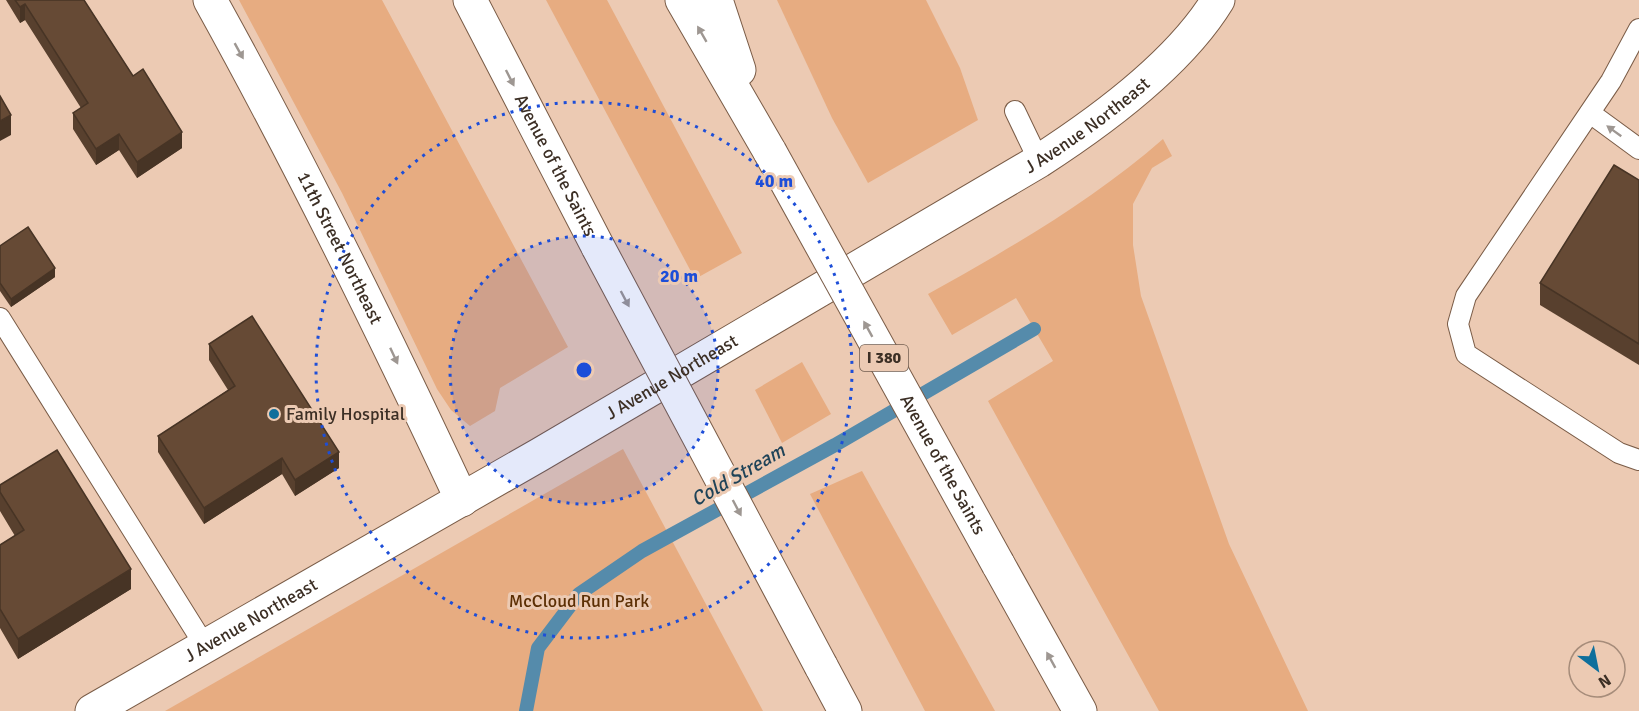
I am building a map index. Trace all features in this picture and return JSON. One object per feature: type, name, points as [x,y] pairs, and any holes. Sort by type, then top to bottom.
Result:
[{"type":"main road","name":"11th Street Northeast","points":[[210,0],[288,142],[392,350],[462,500]]},
{"type":"main road","name":"Avenue of the Saints","points":[[682,0],[766,146],[1080,711]]},
{"type":"main road","points":[[716,0],[766,146]]},
{"type":"main road","name":"J Avenue Northeast","points":[[92,711],[462,500],[1085,132],[1137,88],[1202,25],[1218,0]]},
{"type":"main road","name":"Avenue of the Saints","points":[[473,9],[845,711]]},
{"type":"lane","points":[[1639,30],[1611,81],[1466,296],[1458,324],[1466,354],[1618,453],[1639,460]]},
{"type":"lane","points":[[1015,111],[1039,161]]},
{"type":"lane","points":[[1590,113],[1639,148]]},
{"type":"lane","points":[[0,318],[205,646]]},
{"type":"green space","points":[[239,0],[382,0],[568,347],[500,388],[495,411],[470,426],[451,410],[437,389],[342,193]]},
{"type":"green space","points":[[546,0],[607,0],[742,253],[695,279]]},
{"type":"green space","points":[[777,0],[926,0],[960,68],[978,120],[868,183],[832,118]]},
{"type":"green space","points":[[1163,139],[1172,156],[1152,168],[1133,204],[1133,245],[1141,296],[1229,544],[1308,711],[1159,711],[988,401],[1053,361],[1016,298],[952,335],[928,294],[1020,241],[1079,203],[1136,162]]},
{"type":"green space","points":[[802,362],[831,414],[782,443],[755,390]]},
{"type":"green space","name":"McCloud Run Park","points":[[623,449],[763,711],[165,711]]},
{"type":"green space","points":[[862,471],[995,711],[925,711],[810,494]]},
{"type":"building","points":[[15,0],[84,0],[133,76],[143,69],[182,132],[137,162],[119,134],[96,149],[73,113],[88,103],[25,4],[20,7]]},
{"type":"building","points":[[0,96],[11,115],[0,121]]},
{"type":"building","points":[[1614,165],[1639,180],[1639,344],[1540,283]]},
{"type":"building","points":[[28,227],[55,268],[11,299],[0,283],[0,246]]},
{"type":"building","points":[[252,316],[339,452],[295,480],[282,458],[204,508],[158,436],[235,386],[209,344]]},
{"type":"building","points":[[57,450],[131,569],[18,639],[0,609],[0,545],[24,530],[0,492],[0,485]]},
{"type":"waterway","name":"Cold Stream","points":[[526,711],[538,648],[579,594],[642,551],[835,445],[1034,329]]},
{"type":"place","name":"Family Hospital","points":[[274,414]]}]
